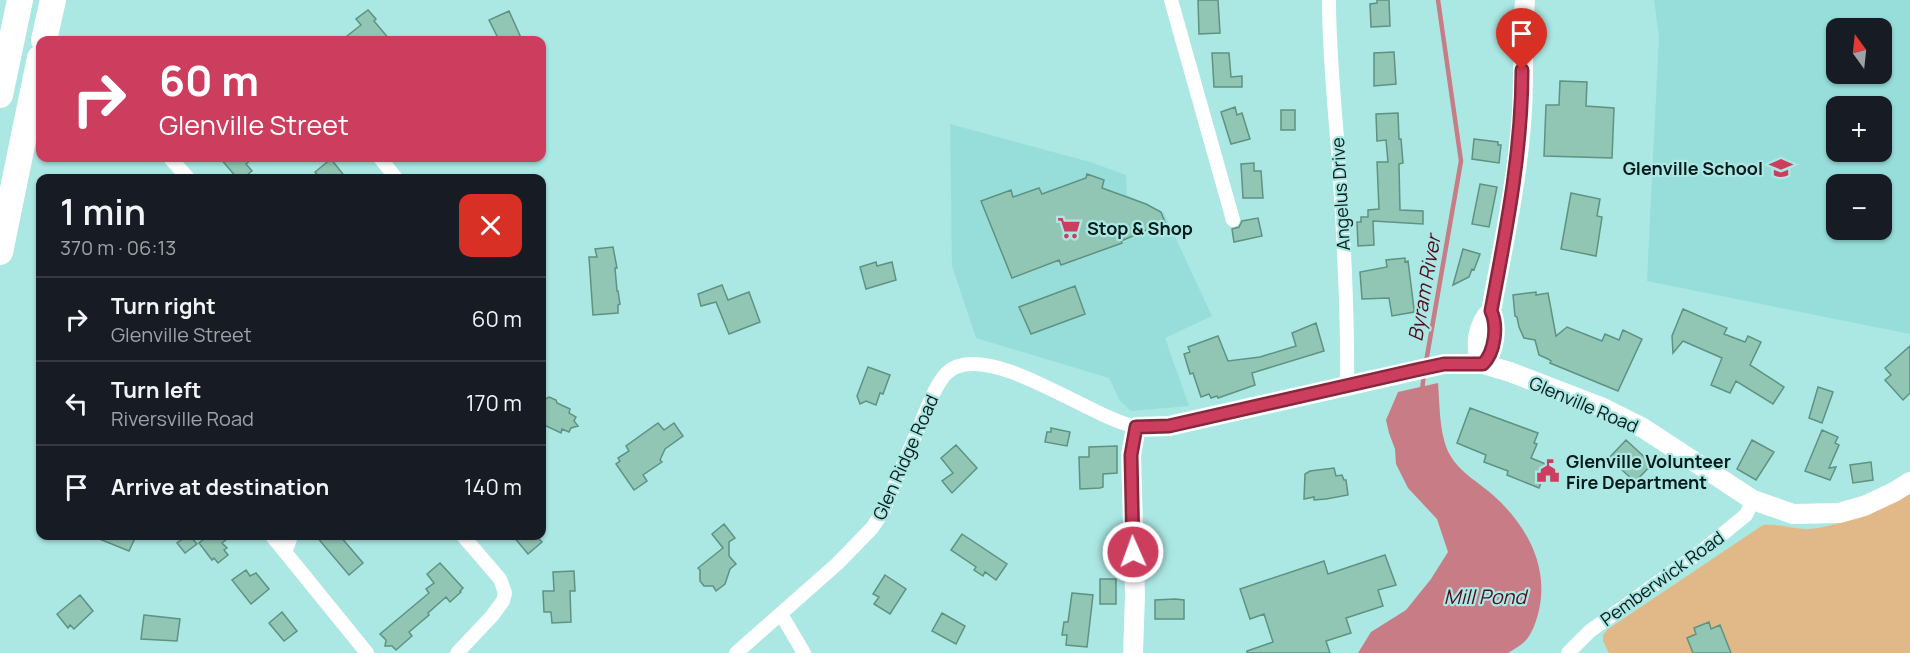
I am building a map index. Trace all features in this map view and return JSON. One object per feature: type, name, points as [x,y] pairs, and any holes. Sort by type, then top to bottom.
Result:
[{"type":"highway","points":[[0,95],[20,0]]},
{"type":"highway","points":[[45,36],[53,0]]},
{"type":"highway","points":[[0,252],[36,77]]},
{"type":"main road","points":[[1483,364],[1478,351],[1481,323],[1491,311],[1517,161],[1522,110],[1522,30],[1525,0]]},
{"type":"main road","name":"Glenville Road","points":[[1136,427],[1169,426],[1444,364],[1483,364],[1554,388],[1618,415],[1753,500],[1793,514],[1839,513],[1864,506],[1910,482]]},
{"type":"main road","points":[[1133,653],[1135,594],[1131,465],[1136,427]]},
{"type":"street","points":[[1171,0],[1233,220]]},
{"type":"street","name":"Angelus Drive","points":[[1329,0],[1329,40],[1338,151],[1348,337],[1347,387]]},
{"type":"street","points":[[174,162],[184,174]]},
{"type":"street","points":[[383,162],[393,174]]},
{"type":"street","name":"Glen Ridge Road","points":[[736,653],[837,564],[872,528],[884,510],[941,378],[951,370],[971,364],[992,367],[1030,380],[1113,420],[1136,427]]},
{"type":"street","name":"Pemberwick Road","points":[[1568,653],[1590,631],[1703,550],[1746,515],[1753,500]]},
{"type":"street","points":[[276,540],[367,653]]},
{"type":"street","points":[[286,550],[290,540]]},
{"type":"street","points":[[457,653],[492,616],[503,601],[505,593],[500,579],[466,540]]},
{"type":"street","points":[[781,614],[804,653]]},
{"type":"shaded area","name":"Glenville School","points":[[1654,0],[1910,0],[1910,334],[1647,281],[1659,37]]},
{"type":"shaded area","points":[[950,124],[1090,162],[1126,175],[1127,195],[1164,213],[1212,316],[1165,338],[1189,406],[1131,411],[1120,401],[1109,378],[976,338],[952,266]]},
{"type":"shaded area","points":[[1910,492],[1910,653],[1609,653],[1603,641],[1603,635],[1608,629],[1763,525],[1803,529],[1822,527],[1861,515]]},
{"type":"water","name":"Mill Pond","points":[[1438,383],[1442,429],[1450,455],[1465,472],[1506,507],[1532,547],[1541,577],[1537,617],[1527,639],[1508,653],[1358,653],[1371,632],[1406,610],[1431,579],[1448,552],[1437,519],[1408,488],[1396,464],[1395,449],[1386,420],[1398,392]]},
{"type":"building","points":[[1198,0],[1218,0],[1220,33],[1199,34]]},
{"type":"building","points":[[1377,0],[1389,0],[1390,26],[1371,27],[1370,4],[1377,3]]},
{"type":"building","points":[[368,10],[387,36],[347,36],[361,25],[356,19]]},
{"type":"building","points":[[509,11],[520,36],[497,36],[489,20]]},
{"type":"building","points":[[1394,52],[1396,84],[1374,86],[1374,53]]},
{"type":"building","points":[[1212,53],[1229,53],[1231,77],[1242,76],[1242,87],[1214,87]]},
{"type":"building","points":[[1560,81],[1587,82],[1586,106],[1614,108],[1612,158],[1544,156],[1546,105],[1559,105]]},
{"type":"building","points":[[1235,107],[1237,115],[1242,113],[1250,139],[1231,144],[1221,112]]},
{"type":"building","points":[[1281,110],[1295,110],[1295,130],[1281,130]]},
{"type":"building","points":[[1398,113],[1403,163],[1399,164],[1400,210],[1423,211],[1423,224],[1373,221],[1374,245],[1358,246],[1357,222],[1361,222],[1361,217],[1368,217],[1368,210],[1379,209],[1377,162],[1388,162],[1386,140],[1377,141],[1376,114]]},
{"type":"building","points":[[1474,139],[1498,142],[1498,145],[1501,145],[1499,163],[1472,159]]},
{"type":"building","points":[[223,162],[248,162],[246,164],[252,171],[248,174],[234,174]]},
{"type":"building","points":[[327,162],[333,162],[343,174],[317,174],[315,172]]},
{"type":"building","points":[[1254,163],[1254,171],[1261,171],[1263,198],[1243,198],[1241,164]]},
{"type":"building","name":"Stop & Shop","points":[[1087,174],[1104,180],[1102,188],[1161,212],[1166,225],[1153,230],[1151,228],[1121,241],[1122,243],[1061,265],[1059,260],[1012,278],[981,201],[1011,190],[1013,197],[1039,188],[1042,194],[1086,178]]},
{"type":"building","points":[[1480,184],[1497,187],[1489,227],[1472,224]]},
{"type":"building","points":[[1571,193],[1600,199],[1597,216],[1602,217],[1596,256],[1561,249]]},
{"type":"building","points":[[1258,218],[1262,236],[1234,242],[1232,229],[1239,227],[1242,221]]},
{"type":"building","points":[[613,247],[620,304],[618,313],[593,315],[589,257],[597,257],[595,249]]},
{"type":"building","points":[[1463,249],[1480,254],[1469,277],[1453,285]]},
{"type":"building","points":[[1405,258],[1405,262],[1408,261],[1414,312],[1392,316],[1389,298],[1362,299],[1360,272],[1387,267],[1386,260]]},
{"type":"building","points":[[876,262],[877,266],[892,262],[896,280],[866,289],[860,267]]},
{"type":"building","points":[[722,285],[728,300],[749,292],[760,322],[729,334],[716,302],[701,306],[698,294]]},
{"type":"building","points":[[1075,286],[1085,314],[1031,334],[1019,307]]},
{"type":"building","points":[[1536,292],[1536,295],[1548,293],[1556,336],[1567,327],[1602,341],[1605,334],[1619,340],[1623,330],[1642,339],[1618,391],[1550,363],[1551,361],[1539,355],[1535,340],[1524,338],[1515,316],[1513,295]]},
{"type":"building","points":[[1683,309],[1727,328],[1724,334],[1745,342],[1748,336],[1761,342],[1750,365],[1784,387],[1773,404],[1736,381],[1730,393],[1711,385],[1722,358],[1683,341],[1673,353],[1672,336]]},
{"type":"building","points":[[1316,323],[1324,351],[1252,373],[1255,385],[1218,398],[1217,396],[1211,398],[1209,394],[1201,397],[1184,354],[1190,352],[1188,347],[1218,336],[1228,361],[1260,357],[1296,346],[1292,333]]},
{"type":"building","points":[[1910,346],[1910,393],[1903,400],[1885,380],[1891,375],[1885,368]]},
{"type":"building","points":[[868,367],[890,375],[876,405],[866,401],[860,404],[857,396]]},
{"type":"building","points":[[1818,387],[1833,392],[1822,423],[1809,418]]},
{"type":"building","points":[[549,397],[570,409],[569,413],[576,417],[574,421],[578,426],[571,428],[569,432],[562,429],[561,433],[546,426],[546,399]]},
{"type":"building","points":[[1470,408],[1538,433],[1534,443],[1537,444],[1531,458],[1548,465],[1539,488],[1507,475],[1508,471],[1484,462],[1486,455],[1457,443]]},
{"type":"building","points":[[658,423],[664,430],[674,423],[683,436],[665,449],[660,460],[662,462],[643,475],[647,481],[634,490],[616,464],[620,461],[618,458],[629,451],[626,446]]},
{"type":"building","points":[[1051,428],[1070,432],[1067,446],[1045,442],[1047,432],[1051,432]]},
{"type":"building","points":[[1822,430],[1838,437],[1835,443],[1839,445],[1829,468],[1836,467],[1830,480],[1805,471]]},
{"type":"building","points":[[1626,440],[1652,464],[1635,482],[1609,458]]},
{"type":"building","points":[[1752,440],[1774,452],[1756,480],[1737,469]]},
{"type":"building","points":[[956,445],[977,468],[952,493],[942,481],[953,473],[941,458]]},
{"type":"building","points":[[1117,446],[1117,473],[1103,474],[1103,487],[1080,489],[1079,457],[1089,457],[1089,447]]},
{"type":"building","points":[[1871,462],[1873,480],[1853,483],[1850,465]]},
{"type":"building","points":[[1334,468],[1336,476],[1342,475],[1346,480],[1348,495],[1326,499],[1314,500],[1314,497],[1304,499],[1305,474],[1310,471]]},
{"type":"building","points":[[724,524],[735,538],[729,542],[729,556],[736,564],[730,569],[725,584],[716,591],[713,586],[704,586],[700,581],[698,568],[723,548],[712,534]]},
{"type":"building","points":[[962,534],[1007,564],[996,580],[985,572],[983,576],[974,570],[976,567],[951,550]]},
{"type":"building","points":[[102,540],[134,540],[129,551]]},
{"type":"building","points":[[181,540],[194,540],[197,544],[185,553],[177,543]]},
{"type":"building","points":[[203,540],[226,540],[222,543],[227,548],[224,550],[228,555],[218,563],[214,558],[212,560],[199,543]]},
{"type":"building","points":[[319,540],[343,540],[363,563],[349,575]]},
{"type":"building","points":[[516,540],[540,540],[542,542],[528,554]]},
{"type":"building","points":[[1385,555],[1396,585],[1378,590],[1383,606],[1346,618],[1351,633],[1326,641],[1330,653],[1247,653],[1247,651],[1273,642],[1264,614],[1250,619],[1240,589],[1324,561],[1328,574]]},
{"type":"building","points":[[440,563],[463,588],[461,592],[450,602],[446,597],[428,613],[429,615],[409,632],[412,636],[396,650],[392,646],[385,646],[386,640],[380,634],[429,593],[426,589],[434,583],[427,574]]},
{"type":"building","points":[[246,570],[250,576],[256,573],[269,589],[251,604],[232,580]]},
{"type":"building","points":[[574,571],[575,591],[570,591],[571,622],[552,623],[551,612],[544,612],[543,591],[554,591],[553,572]]},
{"type":"building","points":[[885,575],[906,589],[890,614],[874,604],[879,597],[873,594]]},
{"type":"building","points":[[1100,579],[1116,579],[1116,604],[1100,604]]},
{"type":"building","points":[[1072,593],[1093,595],[1087,647],[1066,645],[1067,635],[1062,635],[1064,622],[1068,622]]},
{"type":"building","points":[[80,595],[93,611],[74,629],[70,625],[68,628],[57,614]]},
{"type":"building","points":[[1155,600],[1184,600],[1184,619],[1155,619]]},
{"type":"building","points":[[282,612],[297,631],[284,641],[269,623]]},
{"type":"building","points":[[942,613],[965,626],[956,644],[932,631]]},
{"type":"building","points":[[144,615],[180,619],[177,641],[141,639]]},
{"type":"building","points":[[1709,622],[1711,629],[1720,625],[1731,653],[1693,653],[1687,638],[1696,634],[1694,628]]},
{"type":"waterway","name":"Byram River","points":[[1426,362],[1461,161],[1438,0]]},
{"type":"waterway","name":"Byram River","points":[[1422,391],[1424,373]]},
{"type":"place","name":"Glenville School","points":[[1781,168]]},
{"type":"place","name":"Stop & Shop","points":[[1069,228]]},
{"type":"place","name":"Glenville Volunteer Fire Department","points":[[1548,471]]},
{"type":"route","points":[[1133,552],[1131,455],[1136,427],[1169,426],[1444,364],[1483,364],[1488,359],[1495,325],[1491,311],[1517,161],[1522,110],[1522,70]]}]
